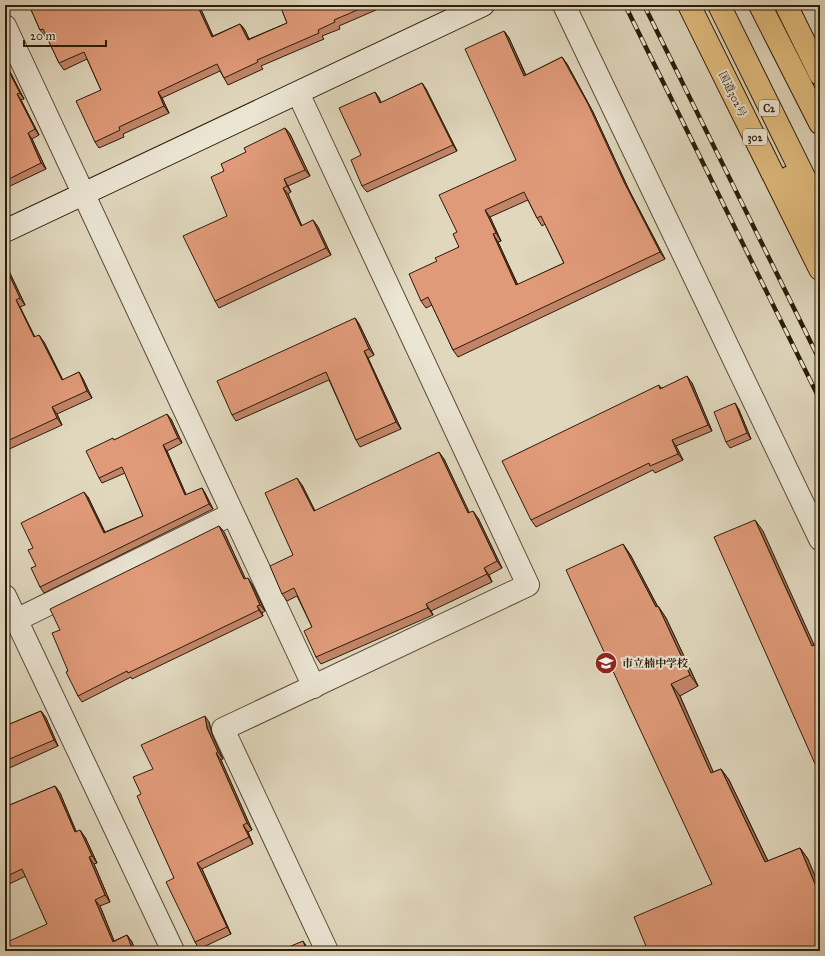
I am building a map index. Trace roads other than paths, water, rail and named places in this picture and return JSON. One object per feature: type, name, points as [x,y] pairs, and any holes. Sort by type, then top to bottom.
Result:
[{"type":"highway","points":[[690,5],[820,229]]},
{"type":"highway","name":"国道302号","points":[[690,5],[820,268]]},
{"type":"highway","name":"C2","points":[[718,5],[820,210]]},
{"type":"highway","points":[[760,5],[820,123]]},
{"type":"highway","points":[[786,5],[820,74]]},
{"type":"highway","points":[[794,5],[820,69]]},
{"type":"street","points":[[5,231],[84,195],[483,5]]},
{"type":"street","points":[[564,5],[820,539]]},
{"type":"street","points":[[5,26],[314,687]]},
{"type":"street","points":[[298,93],[528,585],[223,729],[327,951]]},
{"type":"street","points":[[16,620],[232,514]]},
{"type":"street","points":[[5,596],[173,951]]},
{"type":"railway","points":[[625,5],[820,400]]},
{"type":"railway","points":[[644,5],[820,361]]},
{"type":"place","name":"市立楠中学校","points":[[606,663]]}]
